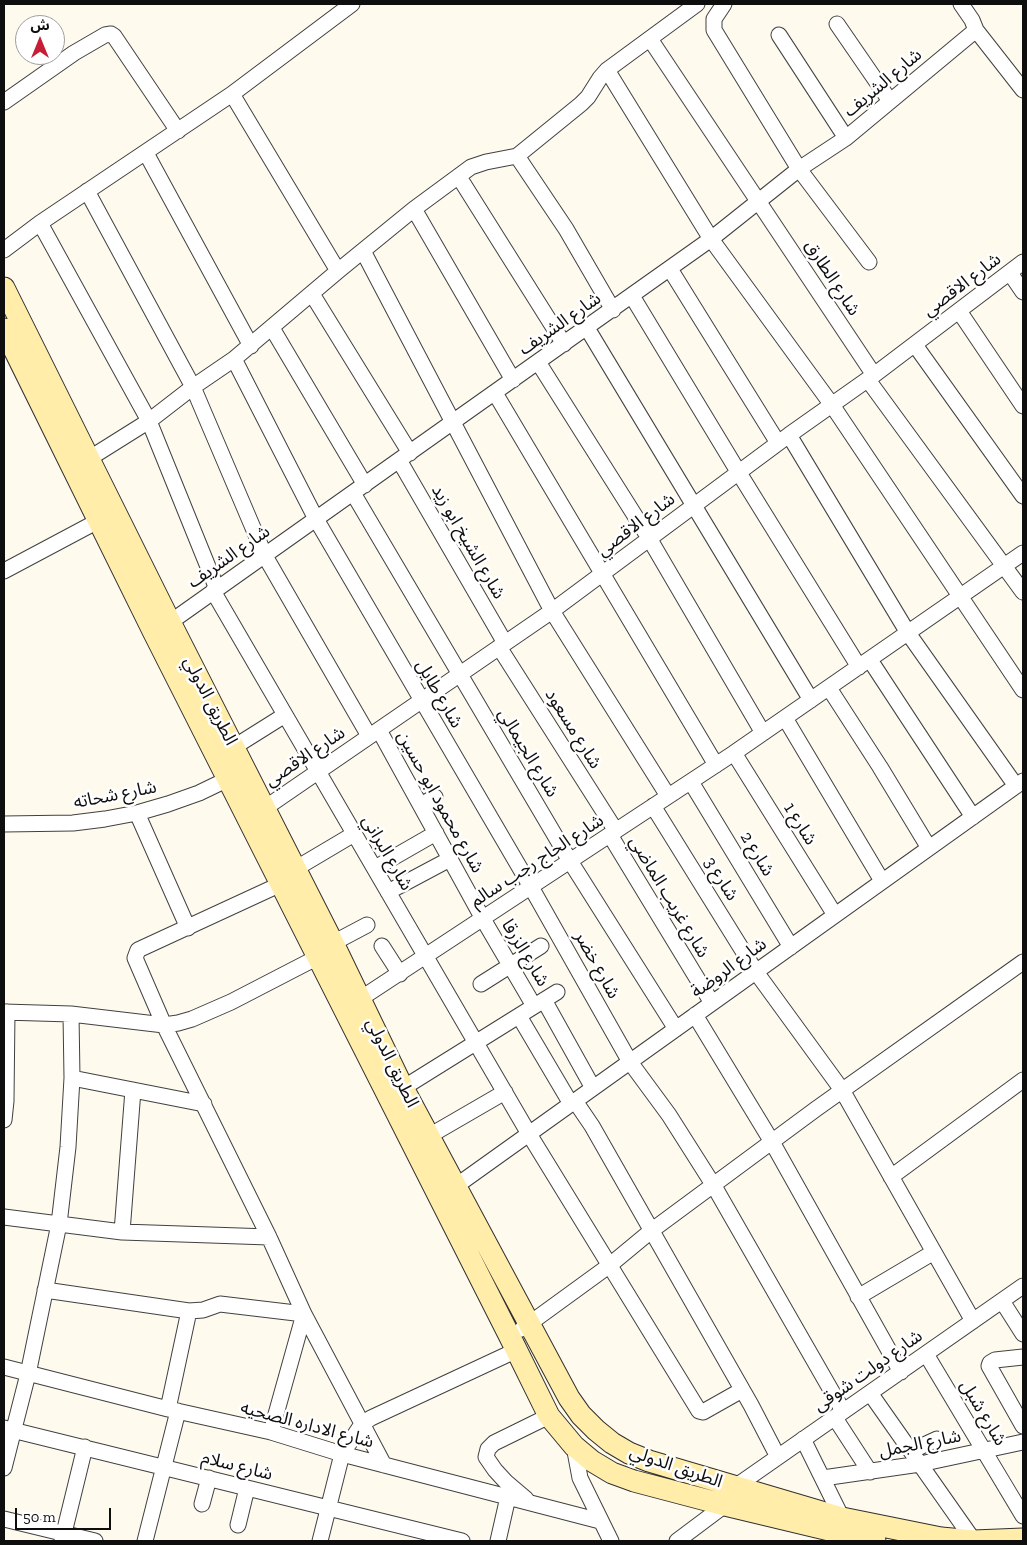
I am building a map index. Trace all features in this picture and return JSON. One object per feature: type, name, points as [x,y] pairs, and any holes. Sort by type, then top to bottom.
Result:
[{"type":"street","points":[[4,250],[40,223],[232,94],[352,4]]},
{"type":"street","points":[[81,463],[149,421],[193,387],[234,360],[414,209],[471,168],[486,162],[517,156],[581,104],[607,70],[698,4]]},
{"type":"street","points":[[724,4],[714,19],[714,30],[799,169],[870,262]]},
{"type":"street","points":[[961,4],[972,20],[976,30],[1023,90]]},
{"type":"street","points":[[837,24],[890,101]]},
{"type":"street","name":"شارع الشريف","points":[[162,627],[670,269],[799,169],[846,138],[976,30]]},
{"type":"street","points":[[4,102],[74,53],[105,35],[111,34],[178,131]]},
{"type":"street","points":[[779,35],[846,138]]},
{"type":"street","name":"شارع الطارق","points":[[650,39],[759,201],[871,377],[1023,592]]},
{"type":"street","points":[[607,70],[712,238],[832,405],[1023,690]]},
{"type":"street","points":[[232,94],[338,271]]},
{"type":"street","points":[[146,153],[250,346]]},
{"type":"street","points":[[517,156],[566,229],[613,310]]},
{"type":"street","points":[[459,177],[564,344]]},
{"type":"street","name":"شارع محمود ابو حسين","points":[[87,191],[193,387],[264,556],[421,805],[483,919]]},
{"type":"street","points":[[414,209],[513,380]]},
{"type":"street","name":"شارع البراني","points":[[40,223],[149,421],[215,590],[318,772],[529,1134],[699,1411],[703,1412],[742,1390]]},
{"type":"street","points":[[363,251],[552,610],[668,796]]},
{"type":"street","name":"شارع الاقصي","points":[[255,803],[318,772],[552,610],[915,345],[1023,262]]},
{"type":"street","points":[[670,269],[784,439],[908,633],[1019,784]]},
{"type":"street","points":[[1010,273],[1023,292]]},
{"type":"street","name":"الطريق الدولي","points":[[4,288],[81,463],[162,627],[228,778],[255,803]]},
{"type":"street","name":"شارع الشيخ ابو زيد","points":[[312,294],[404,457],[502,645]]},
{"type":"street","points":[[632,296],[739,473],[865,663],[973,817]]},
{"type":"street","points":[[959,311],[1023,406]]},
{"type":"street","name":"شارع الجيمالي","points":[[272,328],[459,674],[570,861],[676,1029]]},
{"type":"street","points":[[587,328],[811,700]]},
{"type":"street","name":"الطريق الدولي","points":[[4,330],[81,463],[98,522],[234,747],[255,803],[288,876],[318,958],[358,1008],[429,1136],[569,1398],[581,1415],[596,1430],[629,1453],[648,1462],[735,1487],[839,1530],[974,1541],[1023,1539]]},
{"type":"street","points":[[915,345],[1023,496]]},
{"type":"street","name":"شارع طايل","points":[[234,360],[316,519],[531,887]]},
{"type":"street","points":[[538,362],[649,538],[763,733]]},
{"type":"street","points":[[495,393],[716,765]]},
{"type":"street","points":[[4,571],[98,522]]},
{"type":"street","name":"شارع الحاج رجب سالم","points":[[358,1008],[426,956],[734,753],[1023,553]]},
{"type":"street","name":"شارع مسعود","points":[[502,645],[613,833]]},
{"type":"street","points":[[829,688],[930,848]]},
{"type":"street","points":[[234,747],[285,714]]},
{"type":"street","points":[[785,718],[882,882]]},
{"type":"street","name":"شارع 1","points":[[734,753],[835,915]]},
{"type":"street","name":"شارع شحاته","points":[[4,824],[73,823],[137,813],[176,801],[228,778]]},
{"type":"street","name":"شارع 2","points":[[690,782],[791,947]]},
{"type":"street","name":"شارع الروضة","points":[[456,1186],[1019,784]]},
{"type":"street","points":[[421,805],[435,797]]},
{"type":"street","name":"شارع 3","points":[[653,806],[756,972],[842,1090],[973,1321]]},
{"type":"street","points":[[137,813],[188,928]]},
{"type":"street","points":[[375,868],[436,833]]},
{"type":"street","name":"شارع غريب الماضي","points":[[613,833],[712,1004]]},
{"type":"street","points":[[354,834],[288,876],[188,928],[138,950],[135,958],[164,1025],[269,1236],[304,1314],[384,1465]]},
{"type":"street","points":[[388,892],[450,859]]},
{"type":"street","name":"الطريق الدولي","points":[[288,876],[333,943],[358,1008],[514,1344],[549,1416],[574,1446],[592,1461],[612,1473],[634,1481],[725,1505],[839,1530],[876,1541]]},
{"type":"street","name":"شارع خضر","points":[[531,887],[630,1062],[669,1115],[714,1186],[870,1472]]},
{"type":"street","name":"شارع الزرقا","points":[[483,919],[511,964],[545,1000],[594,1088]]},
{"type":"street","points":[[333,943],[367,925]]},
{"type":"street","points":[[382,946],[400,974]]},
{"type":"street","points":[[481,984],[541,946]]},
{"type":"street","points":[[4,1120],[6,1101],[5,1012],[71,1014],[164,1025],[178,1023],[200,1016],[231,1002],[318,958]]},
{"type":"street","points":[[320,1541],[342,1454],[362,1424],[370,1418],[514,1344],[530,1324],[610,1266],[652,1231],[842,1090],[1023,962]]},
{"type":"street","points":[[403,1088],[545,1000]]},
{"type":"street","points":[[4,1468],[9,1430],[28,1374],[59,1224],[68,1147],[72,1078],[71,1014]]},
{"type":"street","points":[[695,1015],[772,1142],[900,1372]]},
{"type":"street","points":[[519,1016],[573,1102],[592,1126],[778,1457]]},
{"type":"street","points":[[72,1078],[204,1104]]},
{"type":"street","points":[[891,1178],[1023,1080]]},
{"type":"street","points":[[122,1232],[133,1090]]},
{"type":"street","points":[[429,1136],[505,1092]]},
{"type":"street","points":[[4,1217],[122,1232],[269,1236]]},
{"type":"street","points":[[858,1297],[934,1252]]},
{"type":"street","name":"شارع دولت شوقى","points":[[735,1487],[1023,1286]]},
{"type":"street","points":[[45,1290],[189,1311],[203,1310],[220,1304],[304,1314]]},
{"type":"street","points":[[1002,1300],[1023,1334]]},
{"type":"street","points":[[145,1541],[164,1467],[189,1311]]},
{"type":"street","points":[[271,1432],[304,1314]]},
{"type":"street","name":"شارع شبل","points":[[926,1354],[1023,1516]]},
{"type":"street","points":[[1023,1357],[995,1360],[990,1363],[1023,1426]]},
{"type":"street","name":"شارع الاداره الصحيه","points":[[4,1367],[173,1410],[271,1432],[342,1454],[600,1521]]},
{"type":"street","points":[[870,1393],[974,1541]]},
{"type":"street","points":[[529,1502],[506,1482],[486,1457],[488,1449],[494,1443],[549,1416]]},
{"type":"street","name":"شارع سلام","points":[[9,1430],[85,1447],[462,1541]]},
{"type":"street","points":[[911,1451],[937,1439]]},
{"type":"street","points":[[803,1440],[823,1478],[839,1530]]},
{"type":"street","name":"شارع الجمل","points":[[823,1478],[920,1464],[1023,1442]]},
{"type":"street","points":[[574,1446],[580,1478],[610,1541]]},
{"type":"street","points":[[63,1537],[85,1447]]},
{"type":"street","points":[[202,1504],[209,1478]]},
{"type":"street","points":[[238,1525],[247,1488]]},
{"type":"street","points":[[498,1541],[508,1497]]},
{"type":"street","points":[[677,1541],[725,1505]]},
{"type":"street","points":[[4,1519],[63,1537],[95,1541]]}]
